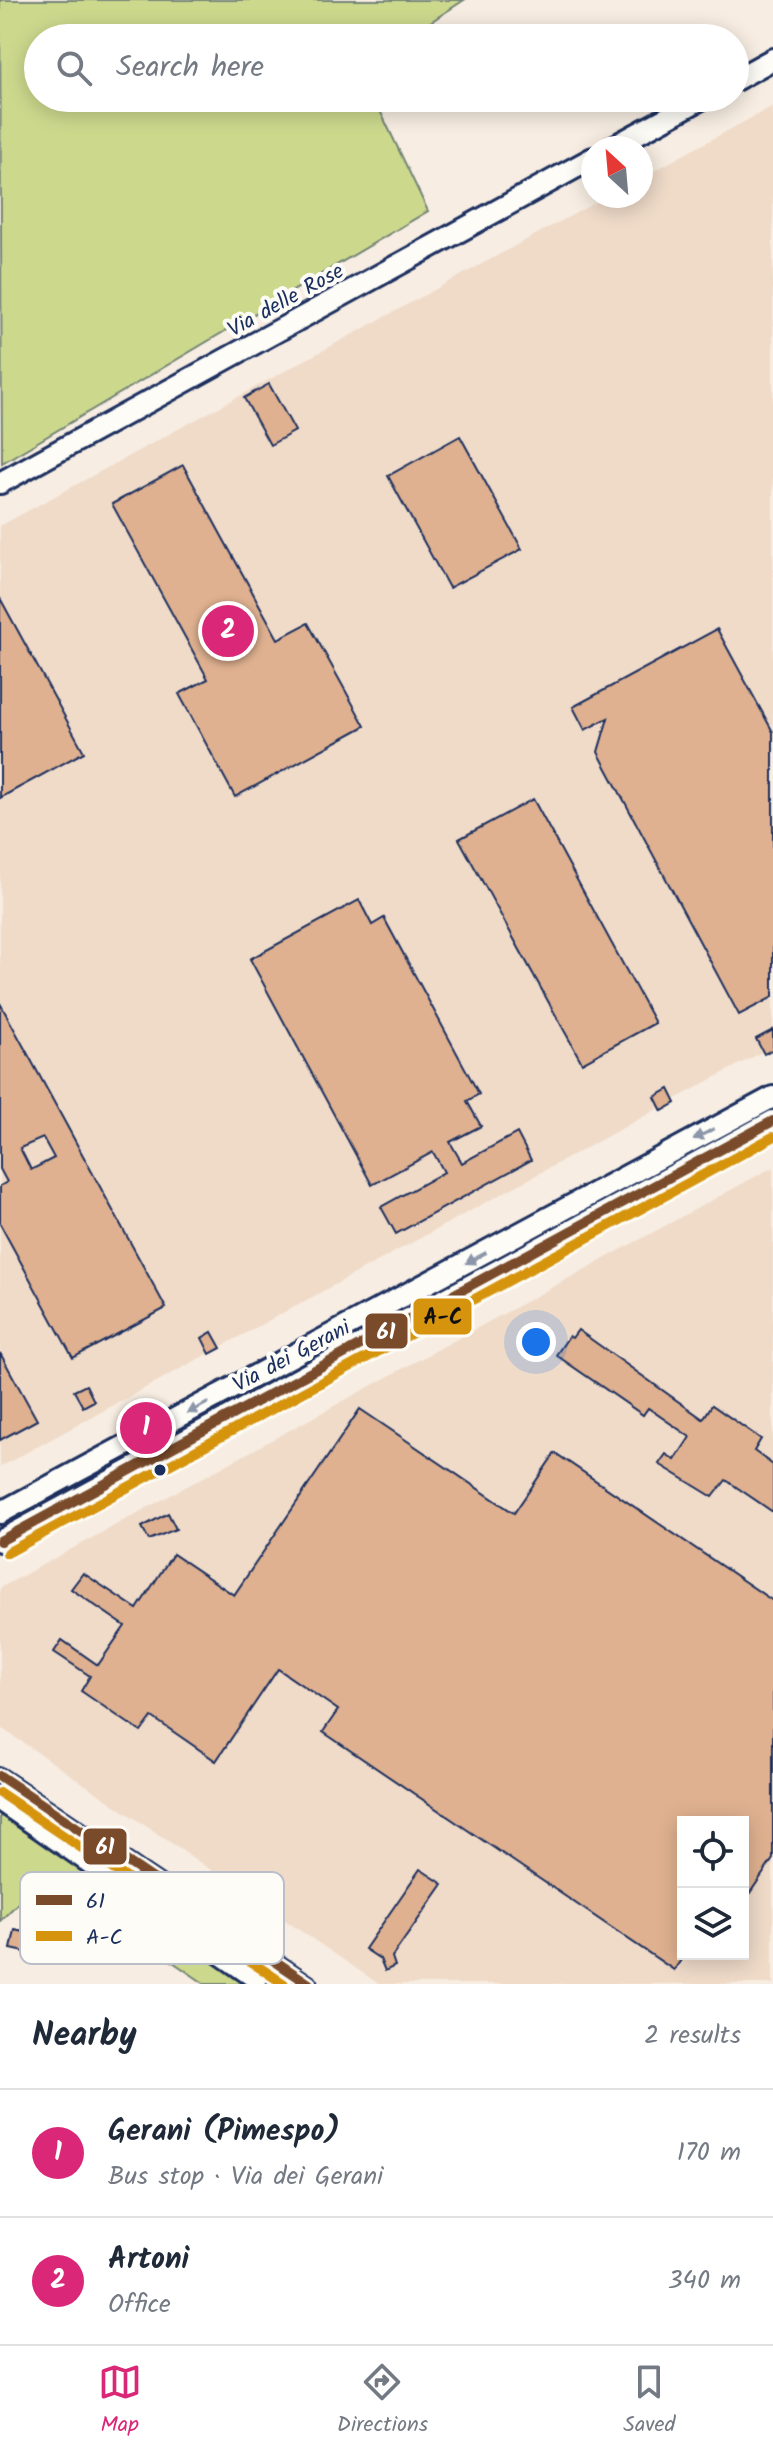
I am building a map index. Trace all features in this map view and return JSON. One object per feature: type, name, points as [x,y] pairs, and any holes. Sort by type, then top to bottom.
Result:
[{"type":"street","points":[[749,72],[773,59]]},
{"type":"street","points":[[633,136],[677,112]]},
{"type":"street","name":"Via delle Rose","points":[[0,483],[581,165]]},
{"type":"street","name":"Via dei Gerani","points":[[0,1513],[773,1097]]},
{"type":"street","name":"Via dei Gerani","points":[[0,1541],[773,1121]]},
{"type":"street","points":[[0,1776],[143,1872]]},
{"type":"street","points":[[0,1804],[98,1872]]},
{"type":"street","points":[[230,1964],[259,1984]]},
{"type":"street","points":[[279,1964],[309,1984]]},
{"type":"shaded area","points":[[773,106],[773,1046],[0,1467],[0,526],[585,208],[653,208],[653,171]]},
{"type":"shaded area","points":[[773,1167],[773,1984],[379,1984],[284,1920],[284,1872],[214,1872],[0,1727],[0,1588]]},
{"type":"green space","points":[[0,0],[464,0],[427,24],[24,24],[24,112],[381,112],[428,211],[2,463]]},
{"type":"green space","points":[[0,1815],[84,1872],[20,1872],[20,1901],[0,1921]]},
{"type":"green space","points":[[176,1964],[220,1964],[250,1984],[205,1984]]},
{"type":"building","points":[[269,384],[295,431],[270,445],[244,398]]},
{"type":"building","points":[[460,436],[522,549],[449,588],[388,476]]},
{"type":"building","points":[[183,465],[278,639],[308,623],[365,726],[235,797],[179,694],[208,679],[112,504]]},
{"type":"building","points":[[0,598],[84,752],[0,798]]},
{"type":"building","points":[[717,629],[773,732],[773,997],[739,1015],[598,752],[608,718],[585,730],[573,707]]},
{"type":"building","points":[[533,799],[655,1023],[582,1063],[459,839]]},
{"type":"building","points":[[359,900],[372,925],[384,918],[479,1094],[467,1101],[481,1126],[450,1142],[462,1163],[517,1133],[531,1160],[396,1234],[381,1207],[444,1172],[433,1152],[372,1185],[250,959]]},
{"type":"building","points":[[0,1003],[166,1308],[73,1358],[0,1224],[0,1186],[7,1182],[0,1169]],"holes":[[[43,1138],[54,1158],[31,1170],[20,1148]]]},
{"type":"building","points":[[773,1030],[773,1049],[764,1054],[756,1039]]},
{"type":"building","points":[[669,1089],[676,1103],[662,1111],[655,1097]]},
{"type":"building","points":[[578,1330],[703,1419],[712,1405],[761,1439],[754,1451],[773,1465],[773,1512],[726,1480],[713,1497],[659,1464],[666,1454],[675,1460],[690,1437],[648,1408],[643,1415],[556,1355],[569,1336],[572,1338]]},
{"type":"building","points":[[212,1332],[221,1348],[210,1354],[202,1338]]},
{"type":"building","points":[[0,1353],[37,1420],[0,1440]]},
{"type":"building","points":[[86,1385],[94,1401],[83,1407],[74,1391]]},
{"type":"building","points":[[360,1409],[514,1513],[555,1453],[773,1601],[773,1859],[749,1894],[749,1816],[677,1816],[677,1960],[681,1960],[674,1970],[323,1732],[338,1710],[278,1669],[216,1761],[152,1717],[141,1732],[81,1691],[90,1676],[54,1652],[62,1640],[98,1665],[125,1626],[71,1589],[83,1573],[137,1609],[173,1554],[234,1595]]},
{"type":"building","points":[[168,1513],[176,1529],[149,1540],[142,1527]]},
{"type":"building","points":[[420,1869],[443,1884],[392,1957],[395,1966],[385,1971],[380,1959],[365,1949]]},
{"type":"building","points":[[15,1930],[20,1931],[20,1951],[11,1949]]},
{"type":"transit line","name":"61","points":[[0,1541],[773,1121]]},
{"type":"transit line","name":"A-C","points":[[7,1553],[773,1137]]},
{"type":"transit line","name":"61","points":[[0,1776],[143,1872]]},
{"type":"transit line","name":"A-C","points":[[0,1793],[117,1872]]},
{"type":"transit line","name":"A-C","points":[[254,1964],[284,1984]]},
{"type":"transit line","name":"61","points":[[279,1964],[309,1984]]},
{"type":"place","name":"Artoni","points":[[228,631]]},
{"type":"place","name":"Gerani (Pimespo)","points":[[146,1428]]}]
